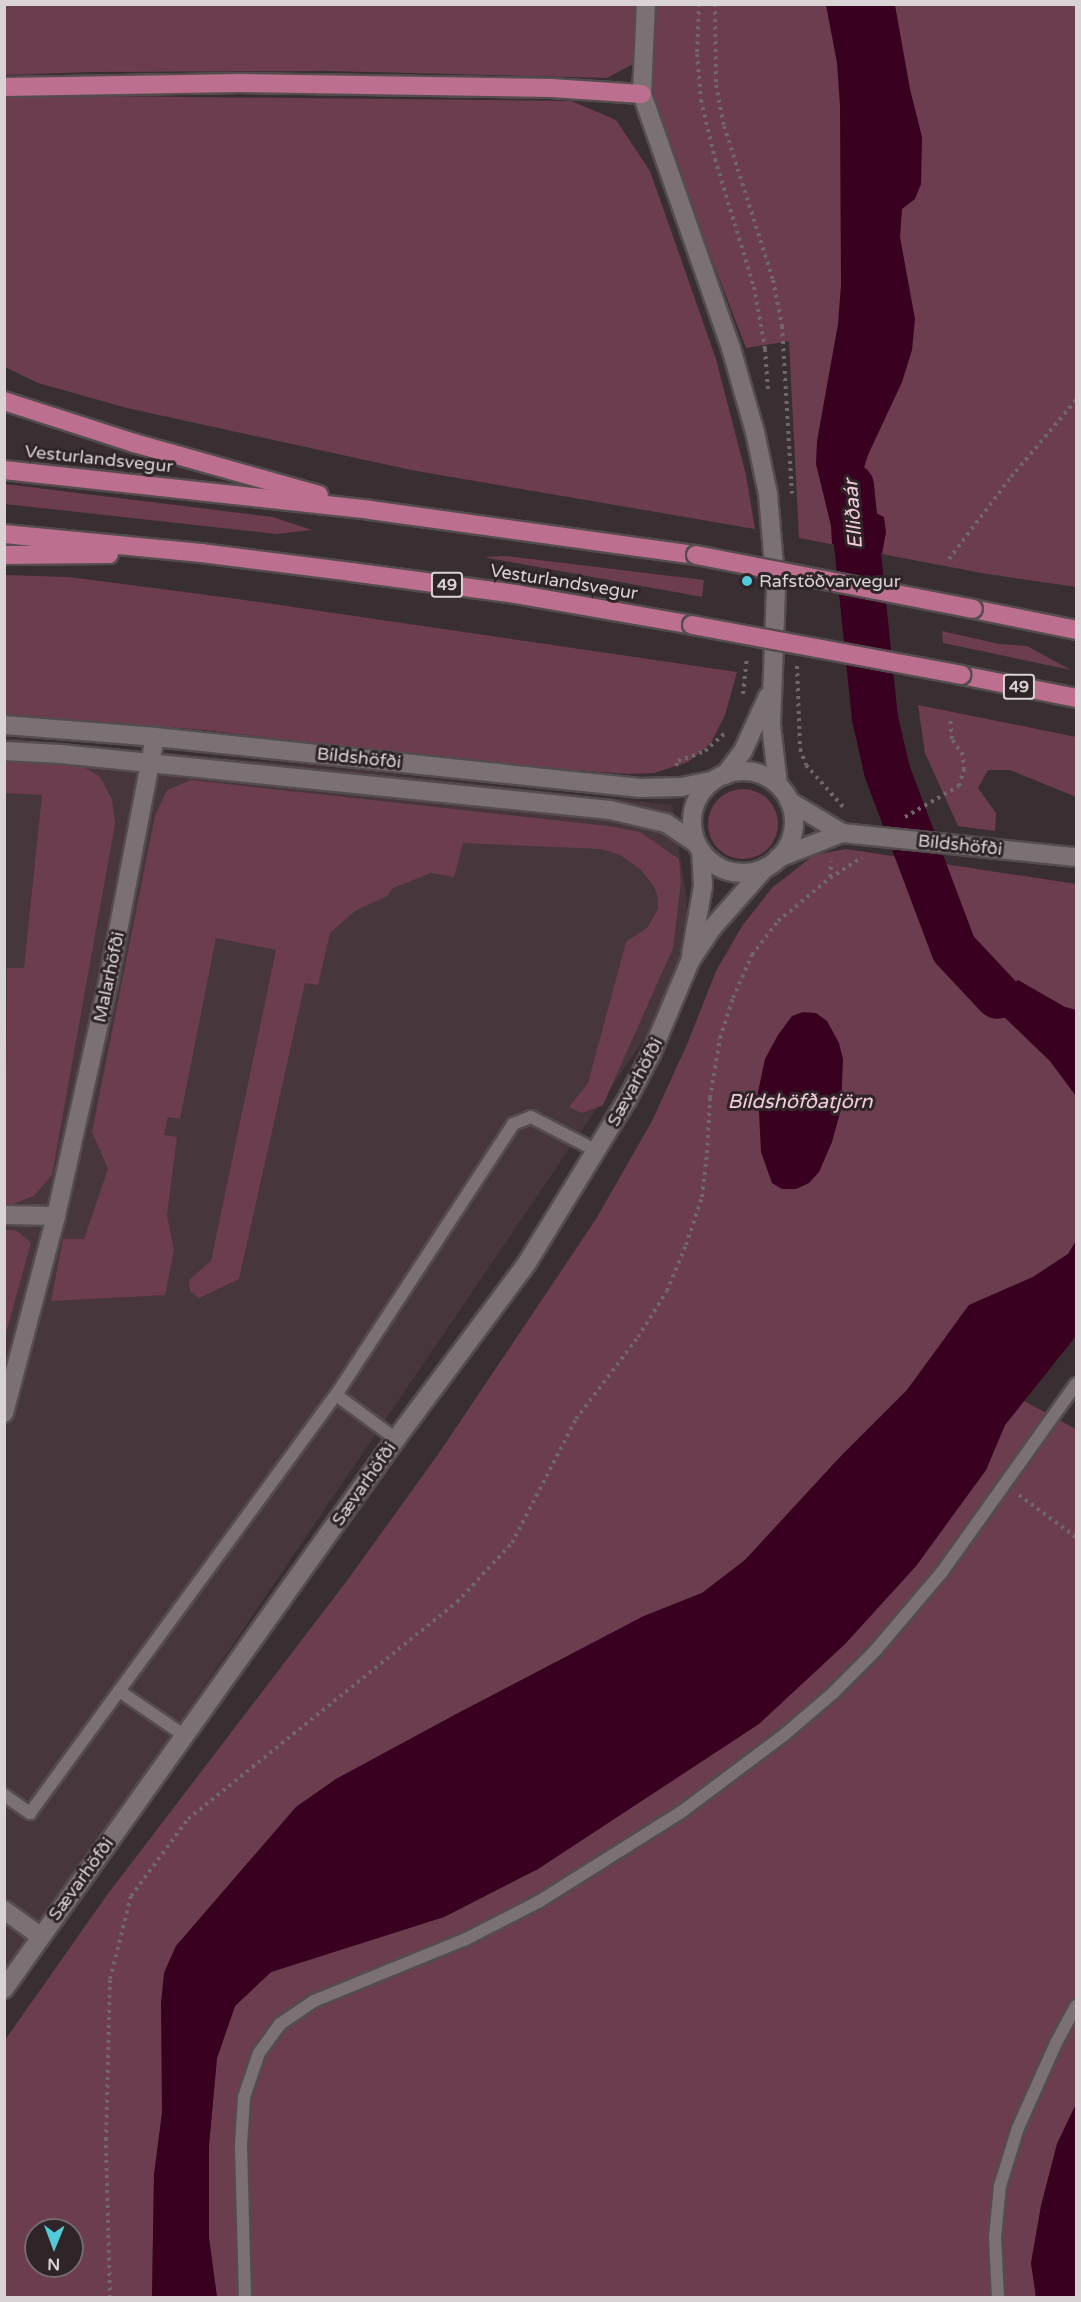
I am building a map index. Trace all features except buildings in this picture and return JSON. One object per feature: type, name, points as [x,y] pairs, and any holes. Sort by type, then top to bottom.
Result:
[{"type":"highway","points":[[4,87],[239,83],[551,88],[642,94]]},
{"type":"highway","points":[[4,401],[146,446],[370,510]]},
{"type":"highway","name":"Vesturlandsvegur","points":[[4,470],[370,510],[696,555],[1077,630]]},
{"type":"highway","name":"Vesturlandsvegur","points":[[4,534],[201,553],[515,594],[961,675],[1077,699]]},
{"type":"highway","points":[[4,555],[201,553]]},
{"type":"highway","points":[[1043,623],[1077,623]]},
{"type":"street","points":[[646,4],[642,94],[731,348],[755,432],[773,528],[776,589],[771,725],[778,785]]},
{"type":"street","points":[[698,847],[692,816],[703,790],[719,778],[743,750],[772,686]]},
{"type":"street","name":"Bíldshöfði","points":[[4,725],[155,737],[640,788],[670,787],[719,778],[739,771],[753,772],[778,785],[789,801],[793,816],[793,832],[788,846],[772,863]]},
{"type":"street","name":"Malarhöfði","points":[[4,1413],[56,1216],[110,978],[155,737]]},
{"type":"street","name":"Bíldshöfði","points":[[4,751],[151,763],[610,810],[666,822],[698,847],[711,862],[724,869],[752,872],[843,833]]},
{"type":"street","name":"Bíldshöfði","points":[[789,801],[843,833],[1077,857]]},
{"type":"street","name":"Sævarhöfði","points":[[690,961],[703,886],[698,847]]},
{"type":"street","name":"Sævarhöfði","points":[[4,1989],[396,1439],[527,1263],[597,1151],[651,1054],[690,961],[712,928],[772,863]]},
{"type":"street","points":[[4,1215],[56,1216]]},
{"type":"street","points":[[4,1910],[40,1936]]},
{"type":"lane","points":[[4,1795],[30,1813],[336,1395],[513,1124],[531,1117],[597,1151]]},
{"type":"lane","points":[[245,2298],[240,2145],[244,2097],[259,2053],[280,2024],[314,2001],[466,1939],[540,1901],[680,1813],[784,1735],[833,1693],[875,1651],[942,1572],[1077,1384]]},
{"type":"lane","points":[[336,1395],[396,1439]]},
{"type":"lane","points":[[120,1691],[185,1736]]},
{"type":"lane","points":[[998,2298],[995,2237],[1000,2186],[1018,2128],[1056,2043],[1077,2006]]},
{"type":"path","points":[[950,559],[1011,477],[1077,400]]},
{"type":"path","points":[[740,706],[745,684],[748,650]]},
{"type":"path","points":[[899,820],[959,786],[964,770],[963,755],[952,739],[950,717]]},
{"type":"path","points":[[670,787],[678,760],[705,751],[730,726]]},
{"type":"path","points":[[830,878],[832,850]]},
{"type":"path","points":[[110,2298],[106,2140],[110,1979],[131,1896],[188,1819],[457,1602],[512,1543],[576,1419],[638,1337],[667,1291],[686,1245],[702,1197],[710,1098],[720,1038],[733,998],[752,955],[778,921],[830,878],[868,853]]},
{"type":"path","points":[[1005,1487],[1031,1502],[1044,1515],[1077,1537]]},
{"type":"shaded area","points":[[4,5],[639,5],[637,62],[607,78],[328,71],[92,72],[5,75]]},
{"type":"shaded area","points":[[653,5],[1076,5],[1076,587],[981,573],[799,538],[789,341],[746,348],[649,94]]},
{"type":"shaded area","points":[[11,95],[571,101],[616,120],[650,171],[716,359],[746,475],[755,529],[411,470],[127,408],[38,383],[5,367],[4,98]]},
{"type":"shaded area","points":[[5,484],[273,517],[312,530],[277,534],[5,504]]},
{"type":"shaded area","points":[[505,556],[704,580],[702,597],[483,557]]},
{"type":"shaded area","points":[[5,575],[69,577],[238,599],[737,672],[725,715],[711,743],[688,762],[654,773],[628,774],[475,763],[204,730],[5,714]]},
{"type":"shaded area","points":[[942,631],[999,644],[1027,646],[1071,670],[943,643]]},
{"type":"shaded area","points":[[918,705],[1076,737],[1076,797],[1010,770],[988,770],[978,788],[996,813],[995,831],[958,826],[925,753]]},
{"type":"shaded area","points":[[5,738],[354,770],[672,805],[687,901],[685,935],[671,999],[5,1980]]},
{"type":"shaded area","points":[[5,760],[83,766],[100,777],[112,799],[115,824],[52,1175],[34,1196],[5,1207],[7,968],[24,968],[42,795],[5,793]]},
{"type":"shaded area","points":[[191,780],[608,826],[640,832],[679,859],[681,882],[673,948],[603,1105],[582,1113],[569,1107],[588,1083],[626,942],[647,928],[658,909],[658,897],[653,885],[640,869],[620,855],[602,849],[463,843],[454,877],[431,873],[393,888],[387,896],[355,911],[330,933],[318,985],[305,983],[239,1279],[199,1298],[190,1291],[189,1280],[211,1261],[276,950],[216,938],[180,1119],[168,1117],[164,1135],[177,1137],[167,1215],[174,1250],[165,1295],[51,1301],[63,1239],[84,1239],[108,1169],[92,1132],[155,816],[167,790]]},
{"type":"shaded area","points":[[743,789],[762,795],[772,805],[778,824],[772,843],[762,853],[743,859],[724,853],[714,843],[708,824],[714,805],[724,795]]},
{"type":"shaded area","points":[[846,849],[1076,884],[1076,1010],[1065,1008],[1018,980],[999,1012],[1050,1061],[1076,1096],[1076,1241],[1068,1254],[1033,1277],[969,1305],[907,1390],[840,1457],[745,1560],[702,1593],[644,1616],[462,1711],[336,1779],[296,1807],[176,1946],[164,1973],[162,2113],[154,2175],[152,2297],[5,2298],[5,2040],[107,1895],[346,1582],[439,1453],[596,1219],[652,1121],[688,1042],[716,971],[742,926],[772,888],[814,855]]},
{"type":"shaded area","points":[[4,1230],[16,1230],[31,1243],[5,1336]]},
{"type":"shaded area","points":[[1024,1401],[1076,1429],[1076,2104],[1057,2144],[1041,2206],[1031,2263],[1036,2297],[217,2298],[209,2238],[209,2145],[217,2058],[235,2006],[271,1972],[444,1917],[538,1869],[758,1724],[845,1644],[916,1566],[986,1470],[1005,1425]]},
{"type":"water","points":[[826,5],[895,5],[910,89],[922,137],[921,184],[915,199],[902,209],[900,237],[915,319],[912,350],[902,382],[868,455],[861,477],[872,511],[884,517],[886,532],[882,554],[832,544],[831,526],[816,464],[817,441],[838,324],[841,285],[840,106],[837,63]]},
{"type":"water","points":[[1018,980],[1065,1007],[1076,1010],[1076,1096],[1050,1061],[999,1012],[998,996]]},
{"type":"water","name":"Bíldshöfðatjörn","points":[[803,1012],[816,1013],[827,1021],[839,1043],[843,1059],[841,1109],[832,1142],[819,1172],[809,1183],[796,1189],[782,1189],[772,1183],[761,1152],[758,1092],[765,1059],[778,1035],[792,1016]]},
{"type":"water","points":[[1076,1241],[1076,1336],[1005,1425],[986,1470],[916,1566],[845,1644],[759,1724],[538,1869],[444,1917],[271,1972],[235,2006],[217,2058],[209,2145],[209,2238],[217,2297],[152,2297],[154,2175],[162,2113],[161,2003],[164,1973],[176,1946],[296,1807],[336,1779],[462,1711],[644,1616],[702,1593],[745,1560],[840,1457],[907,1390],[969,1305],[1033,1277],[1068,1254]]},
{"type":"water","points":[[1076,2104],[1076,2297],[1036,2297],[1031,2263],[1041,2206],[1057,2144]]},
{"type":"waterway","name":"Elliðaár","points":[[851,486],[875,718],[887,771],[954,949],[998,996]]},
{"type":"place","name":"Rafstöðvarvegur","points":[[747,581]]}]
